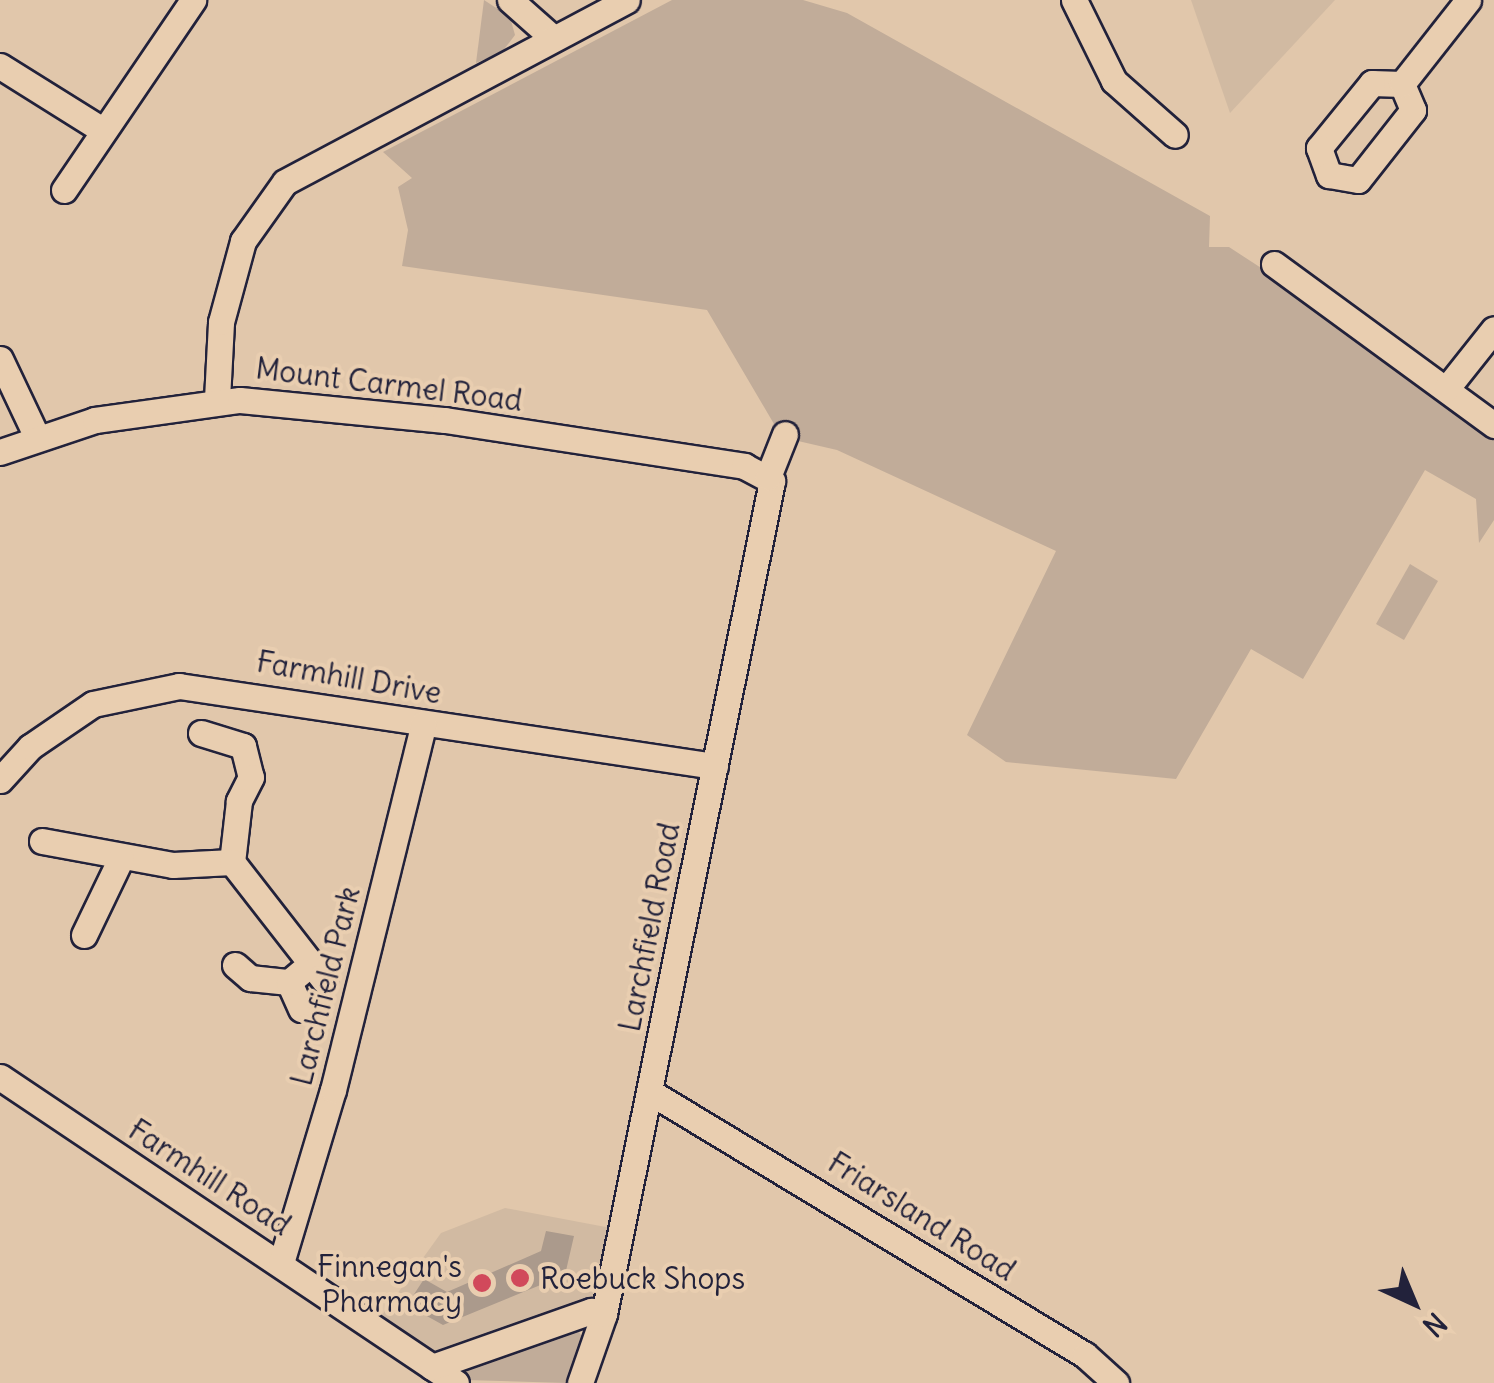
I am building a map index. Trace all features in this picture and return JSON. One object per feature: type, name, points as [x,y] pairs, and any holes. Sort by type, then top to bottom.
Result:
[{"type":"street","points":[[64,190],[101,130],[193,0]]},
{"type":"street","points":[[510,0],[553,38]]},
{"type":"street","points":[[217,399],[221,322],[255,220],[284,182],[379,128],[627,0]]},
{"type":"street","points":[[1074,0],[1114,81],[1175,134]]},
{"type":"street","points":[[1402,84],[1468,0]]},
{"type":"street","points":[[0,66],[101,130]]},
{"type":"street","points":[[1274,264],[1494,425]]},
{"type":"street","points":[[1447,388],[1494,329]]},
{"type":"street","points":[[0,360],[36,436]]},
{"type":"street","name":"Mount Carmel Road","points":[[0,452],[36,436],[217,399],[445,420],[744,466],[770,479]]},
{"type":"street","name":"Larchfield Road","points":[[580,1383],[604,1314],[770,479],[786,434]]},
{"type":"street","name":"Farmhill Drive","points":[[0,780],[30,747],[93,704],[160,689],[252,692],[424,723],[715,766]]},
{"type":"street","name":"Larchfield Park","points":[[281,1263],[424,723]]},
{"type":"street","points":[[202,734],[243,746],[251,777],[239,801],[232,862],[318,972],[289,982],[250,978],[235,965]]},
{"type":"street","points":[[42,841],[121,858],[232,862]]},
{"type":"street","points":[[84,935],[121,858]]},
{"type":"street","points":[[289,982],[301,1009]]},
{"type":"street","name":"Farmhill Road","points":[[0,1077],[456,1383]]},
{"type":"street","name":"Friarsland Road","points":[[650,1092],[690,1110],[1085,1356],[1116,1383]]},
{"type":"street","points":[[643,1124],[690,1110]]},
{"type":"street","points":[[432,1366],[590,1310],[604,1314]]},
{"type":"shaded area","points":[[484,0],[510,17],[515,35],[502,52],[476,63]]},
{"type":"shaded area","points":[[672,0],[803,0],[847,13],[1210,216],[1209,247],[1229,247],[1414,368],[1420,388],[1494,440],[1494,520],[1479,543],[1476,499],[1425,470],[1303,679],[1251,649],[1176,779],[1006,762],[967,735],[1056,551],[837,450],[772,435],[774,424],[707,310],[402,266],[408,230],[398,187],[412,178],[383,152]]},
{"type":"shaded area","points":[[1191,0],[1335,0],[1230,113]]},
{"type":"shaded area","points":[[1410,564],[1438,581],[1404,640],[1376,624]]},
{"type":"shaded area","points":[[505,1208],[611,1228],[592,1298],[437,1357],[377,1322],[441,1233]]},
{"type":"shaded area","points":[[576,1327],[584,1340],[567,1383],[466,1380],[468,1364]]},
{"type":"building","name":"Roebuck Shops","points":[[546,1231],[574,1236],[565,1275],[443,1325],[407,1305],[424,1279],[447,1292],[541,1251]]},
{"type":"place","name":"Roebuck Shops","points":[[520,1278]]},
{"type":"place","name":"Finnegan's Pharmacy","points":[[482,1283]]}]
